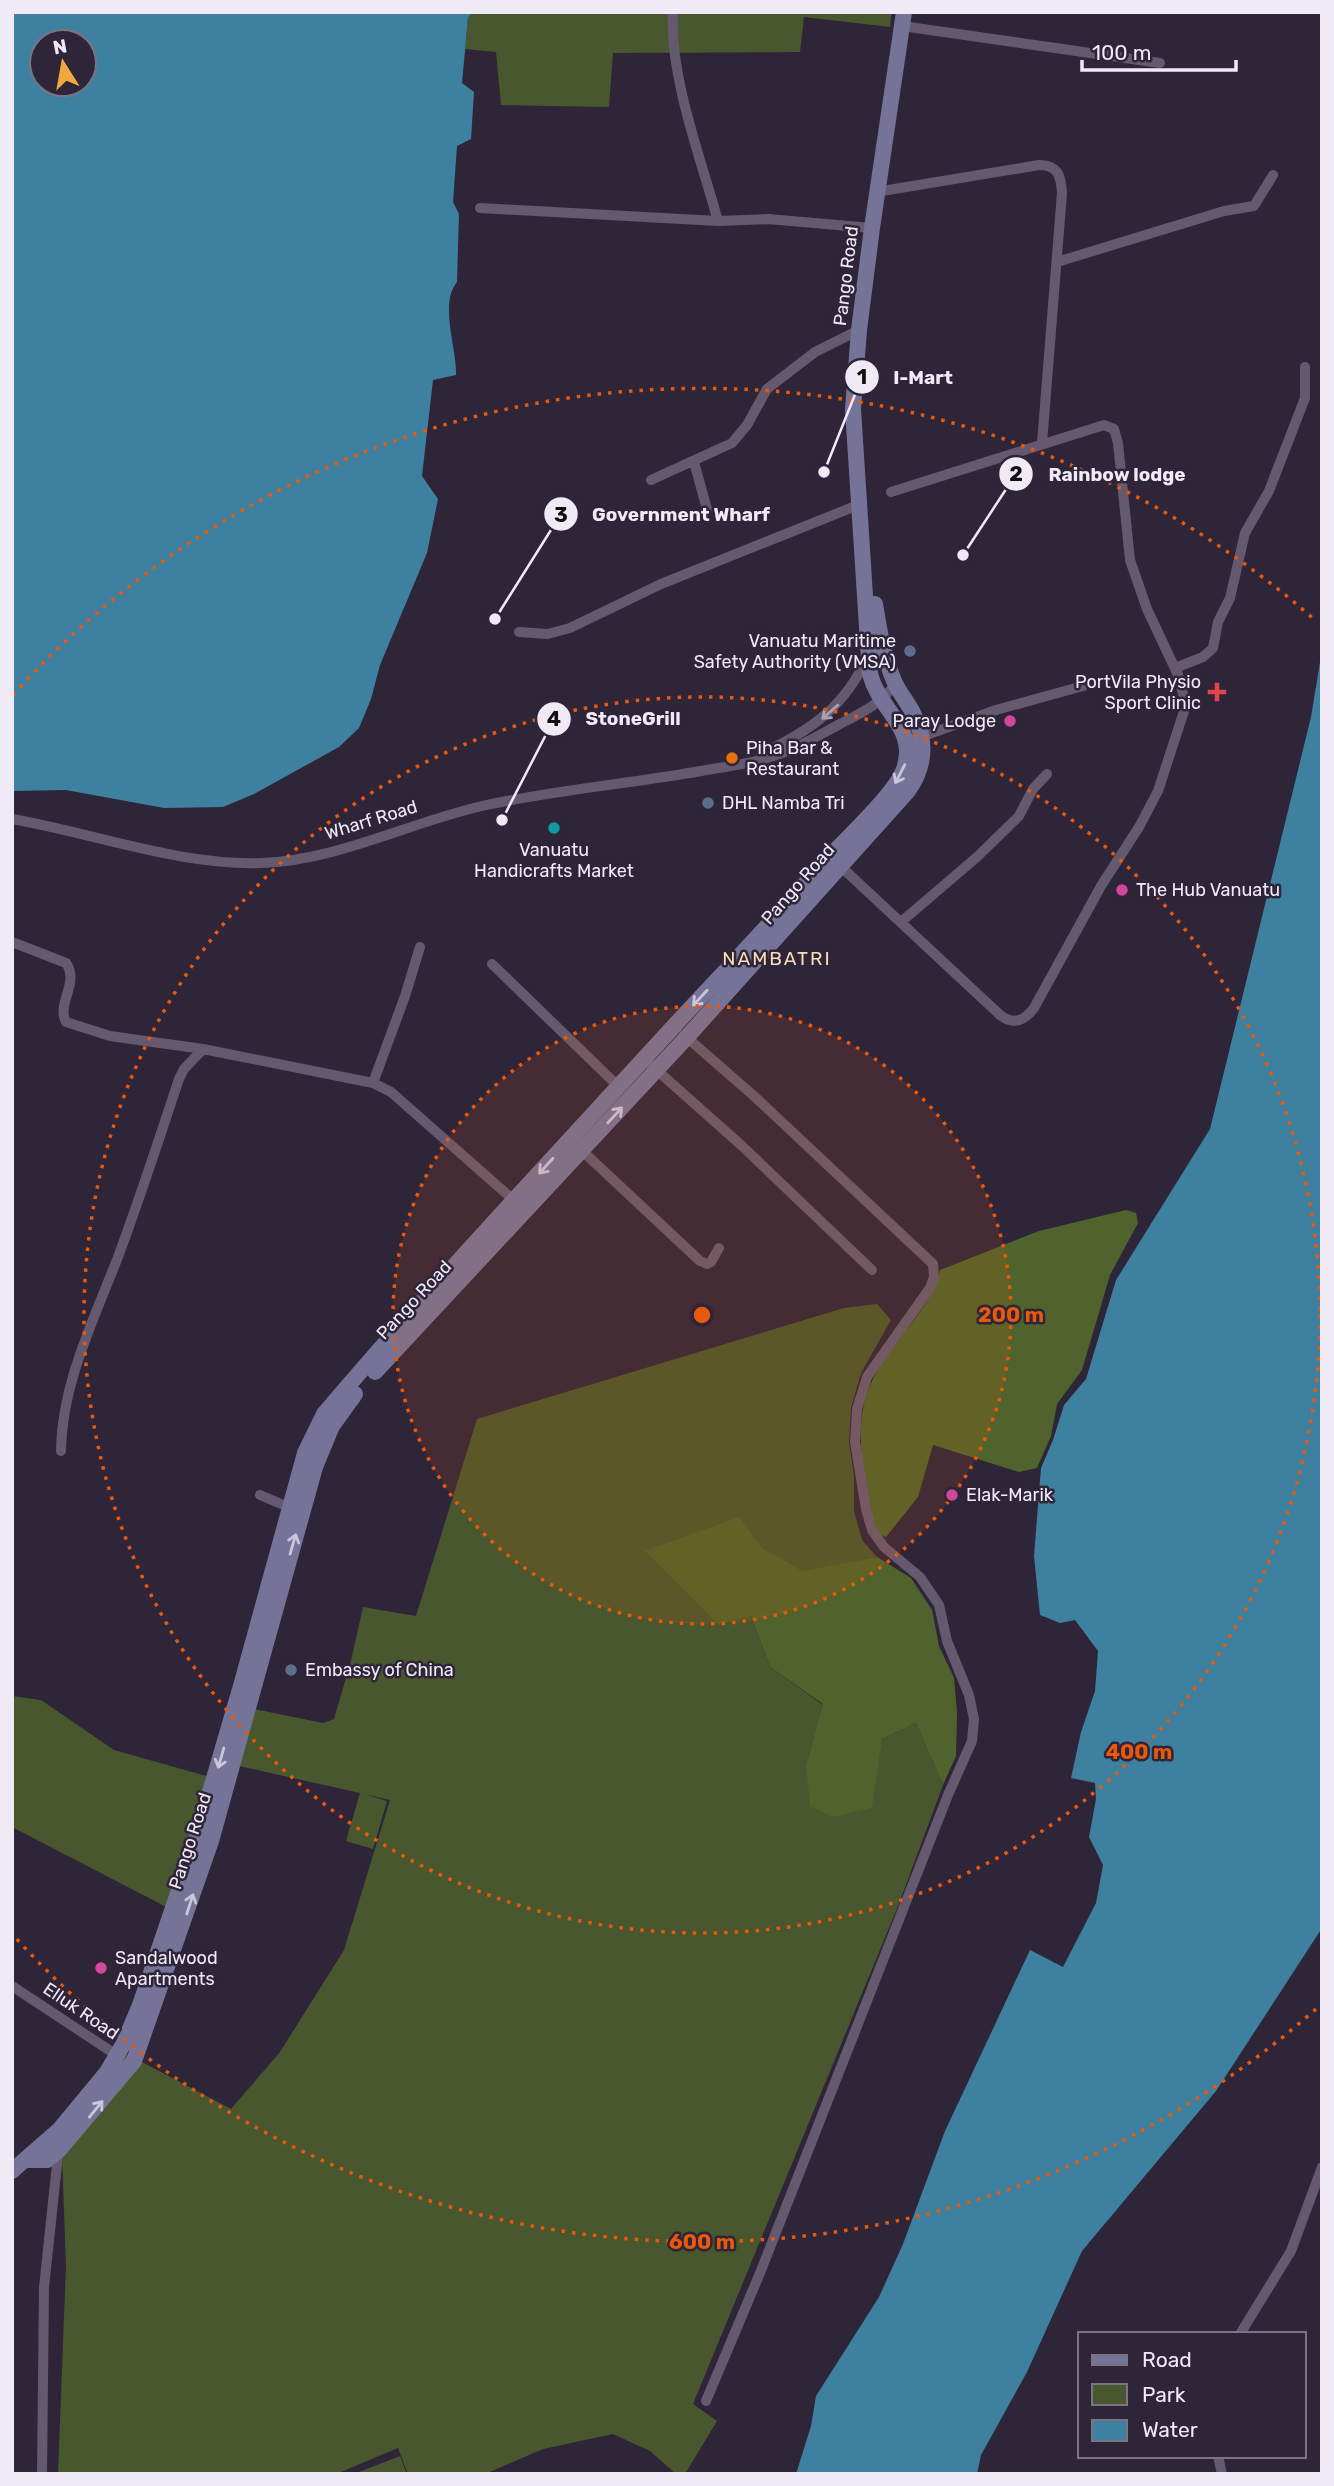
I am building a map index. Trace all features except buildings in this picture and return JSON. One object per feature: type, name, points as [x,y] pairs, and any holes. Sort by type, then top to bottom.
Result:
[{"type":"street","points":[[673,12],[671,34],[676,64],[718,220]]},
{"type":"street","points":[[903,19],[1160,63]]},
{"type":"street","name":"Pango Road","points":[[576,1145],[619,1087],[687,1037],[835,860],[903,773],[907,756],[906,743],[896,719],[864,677],[868,656],[867,623],[853,409],[859,330],[876,192],[903,19]]},
{"type":"street","points":[[876,192],[1048,165],[1056,168],[1061,178],[1057,262],[1042,443]]},
{"type":"street","points":[[1057,262],[1224,211],[1254,205],[1273,175]]},
{"type":"street","points":[[480,208],[718,220],[768,219],[872,228]]},
{"type":"street","points":[[651,480],[732,443],[747,425],[767,389],[815,352],[859,330]]},
{"type":"street","points":[[1175,668],[1203,657],[1213,648],[1219,622],[1230,598],[1245,533],[1269,491],[1305,398],[1305,367]]},
{"type":"street","points":[[835,860],[1006,1020],[1019,1021],[1027,1017],[1049,982],[1101,886],[1139,827],[1158,791],[1186,705],[1175,668],[1147,609],[1130,560],[1118,443],[1114,429],[1104,425],[891,492]]},
{"type":"street","points":[[694,462],[707,509]]},
{"type":"street","points":[[519,632],[548,634],[570,628],[662,584],[858,505]]},
{"type":"street","name":"Pango Road","points":[[26,2160],[47,2160],[60,2150],[125,2060],[140,2005],[196,1840],[296,1509],[304,1453],[324,1414],[434,1288],[519,1205],[650,1065],[674,1026],[783,910],[908,792],[916,779],[922,766],[922,737],[914,715],[894,680],[878,623],[868,558],[863,547]]},
{"type":"street","points":[[864,677],[877,673],[894,680]]},
{"type":"street","name":"Wharf Road","points":[[741,764],[789,741],[819,721],[864,677]]},
{"type":"street","name":"Wharf Road","points":[[12,819],[191,859],[259,863],[286,861],[318,855],[480,806],[550,792],[642,781],[764,759],[796,748],[881,701],[894,680]]},
{"type":"street","points":[[906,743],[996,710],[1083,686]]},
{"type":"street","points":[[901,922],[977,857],[1019,816],[1033,789],[1047,774]]},
{"type":"street","points":[[12,942],[69,966],[71,976],[63,1016],[66,1022],[110,1036],[203,1049],[373,1083],[410,1108],[519,1205]]},
{"type":"street","points":[[373,1083],[420,947]]},
{"type":"street","points":[[492,964],[619,1087]]},
{"type":"street","points":[[674,1026],[754,1096],[933,1264],[934,1276],[930,1288],[867,1377],[857,1409],[855,1442],[872,1530],[884,1547],[920,1577],[939,1605],[947,1641],[969,1695],[974,1719],[972,1741],[943,1807],[760,2273],[706,2401]]},
{"type":"street","points":[[61,1451],[64,1413],[75,1370],[128,1228],[179,1079],[184,1069],[203,1049]]},
{"type":"street","points":[[650,1065],[741,1145],[872,1270]]},
{"type":"street","points":[[576,1145],[700,1261],[706,1264],[711,1262],[719,1248]]},
{"type":"street","points":[[260,1495],[296,1509]]},
{"type":"street","name":"Elluk Road","points":[[12,1986],[125,2060]]},
{"type":"street","name":"Pango Road","points":[[12,2171],[59,2130],[125,2060]]},
{"type":"street","points":[[42,2474],[45,2401],[44,2287],[60,2150],[59,2130]]},
{"type":"street","points":[[1241,2332],[1291,2250],[1322,2167]]},
{"type":"green space","points":[[472,12],[892,12],[890,27],[804,17],[800,52],[613,53],[609,107],[501,105],[496,52],[465,49],[468,18]]},
{"type":"green space","points":[[1126,1210],[1136,1213],[1138,1223],[1110,1275],[1082,1370],[1057,1404],[1051,1436],[1037,1468],[1019,1472],[933,1445],[918,1497],[886,1537],[876,1533],[862,1456],[862,1416],[866,1397],[879,1369],[929,1298],[940,1270],[1039,1231]]},
{"type":"green space","points":[[877,1304],[891,1320],[861,1373],[851,1408],[849,1442],[854,1476],[854,1511],[862,1540],[877,1557],[802,1572],[763,1548],[739,1518],[751,1616],[770,1667],[823,1705],[806,1765],[882,1739],[916,1723],[943,1785],[898,1906],[693,2404],[717,2421],[685,2474],[676,2474],[650,2451],[613,2434],[543,2449],[485,2474],[408,2474],[398,2448],[336,2474],[58,2474],[66,2265],[61,2129],[125,2053],[231,2109],[280,2052],[344,1950],[390,1800],[364,1794],[387,1801],[373,1849],[346,1841],[360,1793],[239,1766],[254,1709],[323,1723],[334,1719],[363,1607],[416,1616],[477,1419],[844,1308]]},
{"type":"green space","points":[[739,1517],[763,1548],[802,1571],[877,1557],[911,1578],[932,1610],[939,1646],[954,1678],[957,1713],[956,1756],[943,1785],[916,1723],[882,1739],[872,1808],[832,1817],[810,1806],[806,1765],[823,1704],[770,1667],[751,1616],[718,1624],[645,1551]]},
{"type":"green space","points":[[12,1696],[41,1700],[114,1750],[217,1779],[176,1912],[12,1827]]},
{"type":"green space","points":[[400,2456],[407,2474],[354,2474]]},
{"type":"water","points":[[12,12],[472,12],[468,18],[462,83],[474,92],[471,139],[457,146],[453,202],[459,214],[457,282],[449,302],[449,314],[456,375],[433,380],[422,476],[438,499],[427,553],[380,665],[371,699],[359,728],[339,747],[254,794],[223,807],[164,808],[66,790],[12,791]]},
{"type":"water","points":[[1322,650],[1322,1928],[1216,2091],[1082,2251],[1027,2372],[981,2455],[977,2474],[796,2474],[811,2426],[816,2396],[879,2297],[903,2244],[945,2131],[1030,1950],[1063,1967],[1096,1903],[1103,1865],[1089,1837],[1096,1799],[1095,1783],[1071,1778],[1081,1732],[1095,1691],[1098,1651],[1075,1620],[1060,1623],[1040,1615],[1034,1556],[1041,1468],[1064,1405],[1086,1379],[1116,1280],[1210,1129],[1311,717]]},
{"type":"place","name":"I-Mart","points":[[824,472]]},
{"type":"place","name":"Rainbow lodge","points":[[963,555]]},
{"type":"place","name":"Government Wharf","points":[[495,619]]},
{"type":"place","name":"Vanuatu Maritime Safety Authority (VMSA)","points":[[910,651]]},
{"type":"place","name":"PortVila Physio Sport Clinic","points":[[1217,692]]},
{"type":"place","name":"Paray Lodge","points":[[1010,721]]},
{"type":"place","name":"Piha Bar & Restaurant","points":[[732,758]]},
{"type":"place","name":"DHL Namba Tri","points":[[708,803]]},
{"type":"place","name":"StoneGrill","points":[[502,820]]},
{"type":"place","name":"Vanuatu Handicrafts Market","points":[[554,828]]},
{"type":"place","name":"The Hub Vanuatu","points":[[1122,890]]},
{"type":"place","name":"Elak-Marik","points":[[952,1495]]},
{"type":"place","name":"Embassy of China","points":[[291,1670]]},
{"type":"place","name":"Sandalwood Apartments","points":[[101,1968]]},
{"type":"district","name":"NAMBATRI","points":[[777,958]]}]
